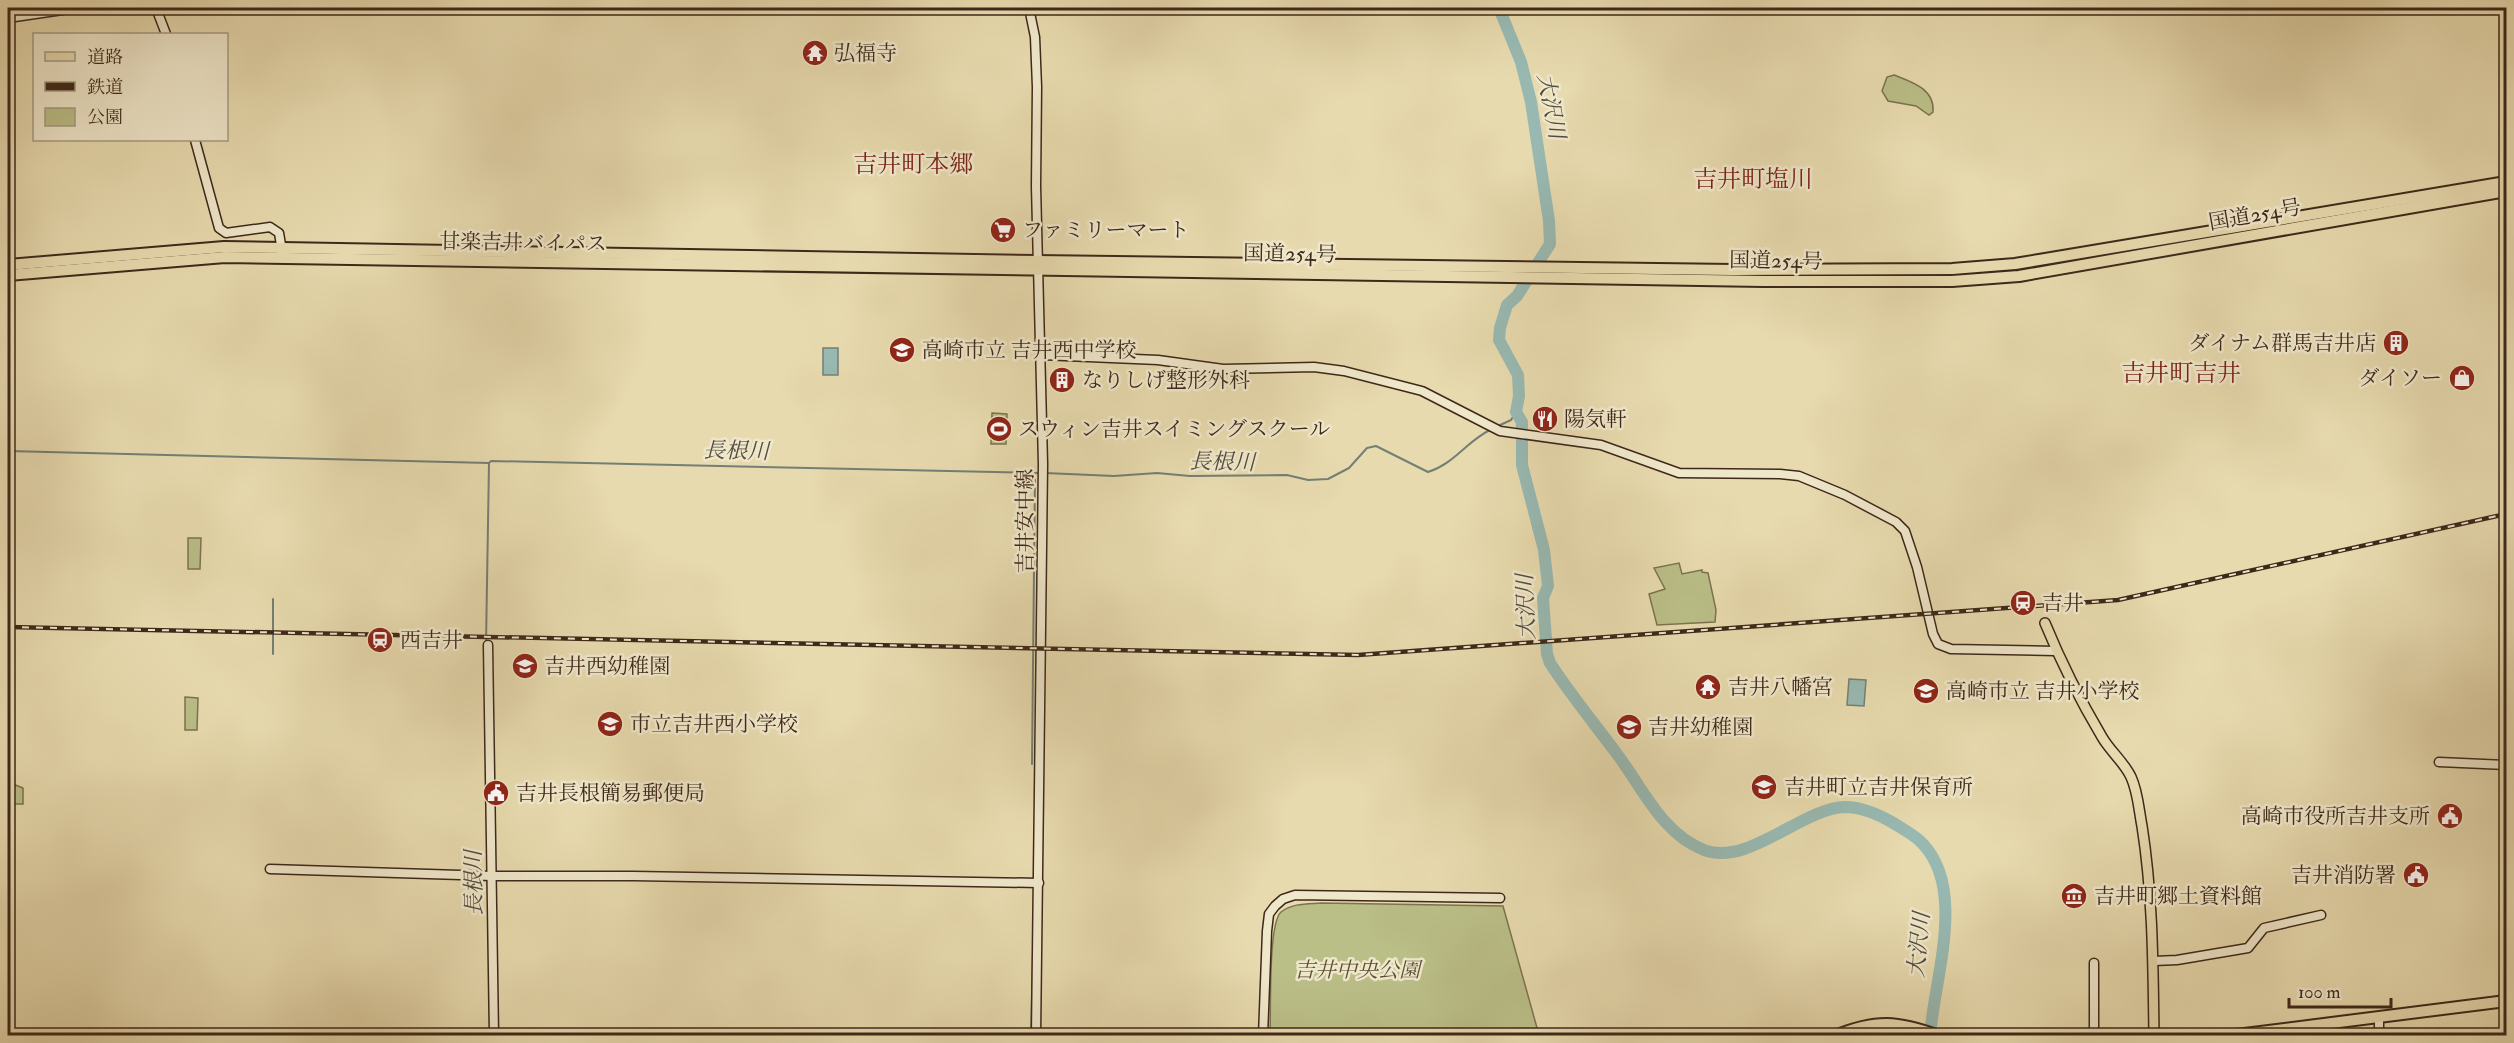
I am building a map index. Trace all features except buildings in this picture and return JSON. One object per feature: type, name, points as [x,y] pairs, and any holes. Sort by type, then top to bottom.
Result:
[{"type":"highway","name":"国道254号","points":[[1038,266],[1940,269],[2016,264],[2506,182]]},
{"type":"highway","name":"国道254号","points":[[1038,266],[1553,278],[1952,281],[2019,276],[2506,191]]},
{"type":"highway","points":[[2196,255],[2208,243]]},
{"type":"highway","name":"甘楽吉井バイパス","points":[[8,265],[224,246],[282,253]]},
{"type":"highway","name":"甘楽吉井バイパス","points":[[8,275],[282,253],[1038,266]]},
{"type":"highway","points":[[2228,1035],[2506,1001]]},
{"type":"highway","points":[[1835,1035],[1856,1027],[1881,1022],[1899,1023],[1932,1033]]},
{"type":"main road","points":[[2045,622],[2056,651],[2104,740],[2128,771],[2133,782],[2145,852],[2154,961],[2154,1035]]},
{"type":"street","points":[[8,18],[76,8]]},
{"type":"street","points":[[156,8],[166,33]]},
{"type":"street","name":"吉井安中線","points":[[1029,8],[1034,26],[1036,57],[1038,266],[1042,355],[1043,589],[1036,1035]]},
{"type":"street","points":[[195,141],[219,228],[226,233],[270,227],[279,233],[282,253]]},
{"type":"street","points":[[1042,355],[1158,360],[1223,369],[1314,368],[1344,371],[1422,391],[1498,430],[1601,445],[1679,473],[1799,476],[1896,522],[1905,531],[1917,567],[1933,634],[1938,644],[1951,649],[2056,651]]},
{"type":"street","points":[[488,645],[494,1035]]},
{"type":"street","points":[[2439,762],[2506,765]]},
{"type":"street","points":[[270,869],[492,876],[633,876],[1039,883]]},
{"type":"street","points":[[1263,1035],[1269,914],[1283,899],[1295,895],[1500,898]]},
{"type":"street","points":[[2154,961],[2177,960],[2248,948],[2264,928],[2321,915]]},
{"type":"street","points":[[2094,963],[2094,1035]]},
{"type":"street","points":[[2379,1018],[2379,1035]]},
{"type":"green space","points":[[1894,75],[1915,84],[1926,92],[1933,104],[1933,112],[1929,115],[1916,106],[1888,101],[1882,91],[1887,77]]},
{"type":"green space","name":"スウィン吉井スイミングスクール","points":[[992,413],[1007,414],[1006,444],[991,444]]},
{"type":"green space","points":[[188,538],[201,538],[200,569],[188,569]]},
{"type":"green space","points":[[1679,563],[1682,574],[1702,570],[1708,573],[1716,610],[1715,622],[1657,625],[1649,594],[1665,589],[1654,568]]},
{"type":"green space","points":[[185,697],[198,698],[197,730],[185,730]]},
{"type":"green space","points":[[8,782],[23,788],[23,804],[8,804]]},
{"type":"green space","name":"吉井中央公園","points":[[1321,903],[1503,906],[1539,1035],[1270,1035],[1272,950],[1277,920],[1281,912],[1290,907]]},
{"type":"water","points":[[823,348],[838,348],[838,375],[823,375]]},
{"type":"water","points":[[1849,679],[1866,680],[1864,706],[1847,705]]},
{"type":"waterway","name":"大沢川","points":[[1499,8],[1521,62],[1531,102],[1549,221],[1550,244],[1517,296],[1507,305],[1499,340],[1518,375],[1519,396],[1516,412],[1522,422],[1522,465],[1544,550],[1548,586],[1543,598],[1547,654],[1550,663],[1654,808],[1676,833],[1689,843],[1704,850],[1721,853],[1739,851],[1811,817],[1828,810],[1845,807],[1858,808],[1877,815],[1919,840],[1935,862],[1943,885],[1945,909],[1941,962],[1930,1036]]},
{"type":"waterway","name":"長根川","points":[[1498,426],[1511,420],[1516,412]]},
{"type":"waterway","name":"長根川","points":[[1045,473],[1114,476],[1157,473],[1190,476],[1287,475],[1308,480],[1328,479],[1349,468],[1367,448],[1376,446],[1428,472],[1445,464],[1490,430]]},
{"type":"waterway","name":"長根川","points":[[8,451],[1040,473]]},
{"type":"waterway","name":"長根川","points":[[486,644],[489,463]]},
{"type":"waterway","points":[[1032,764],[1035,474]]},
{"type":"waterway","points":[[273,599],[273,654]]},
{"type":"waterway","points":[[1031,1036],[1033,951]]},
{"type":"railway","points":[[8,627],[1358,655],[2118,600],[2506,514]]},
{"type":"place","name":"弘福寺","points":[[815,53]]},
{"type":"place","name":"ファミリーマート","points":[[1003,230]]},
{"type":"place","name":"ダイナム群馬吉井店","points":[[2396,343]]},
{"type":"place","name":"高崎市立 吉井西中学校","points":[[902,350]]},
{"type":"place","name":"ダイソー","points":[[2462,378]]},
{"type":"place","name":"なりしげ整形外科","points":[[1062,380]]},
{"type":"place","name":"陽気軒","points":[[1545,419]]},
{"type":"place","name":"スウィン吉井スイミングスクール","points":[[999,429]]},
{"type":"place","name":"吉井","points":[[2023,603]]},
{"type":"place","name":"西吉井","points":[[380,640]]},
{"type":"place","name":"吉井西幼稚園","points":[[525,666]]},
{"type":"place","name":"吉井八幡宮","points":[[1708,687]]},
{"type":"place","name":"高崎市立 吉井小学校","points":[[1926,691]]},
{"type":"place","name":"市立吉井西小学校","points":[[610,724]]},
{"type":"place","name":"吉井幼稚園","points":[[1629,727]]},
{"type":"place","name":"吉井町立吉井保育所","points":[[1764,787]]},
{"type":"place","name":"吉井長根簡易郵便局","points":[[496,793]]},
{"type":"place","name":"高崎市役所吉井支所","points":[[2450,816]]},
{"type":"place","name":"吉井消防署","points":[[2416,875]]},
{"type":"place","name":"吉井町郷土資料館","points":[[2074,896]]},
{"type":"district","name":"吉井町本郷","points":[[913,164]]},
{"type":"district","name":"吉井町塩川","points":[[1753,179]]},
{"type":"district","name":"吉井町吉井","points":[[2181,373]]}]
